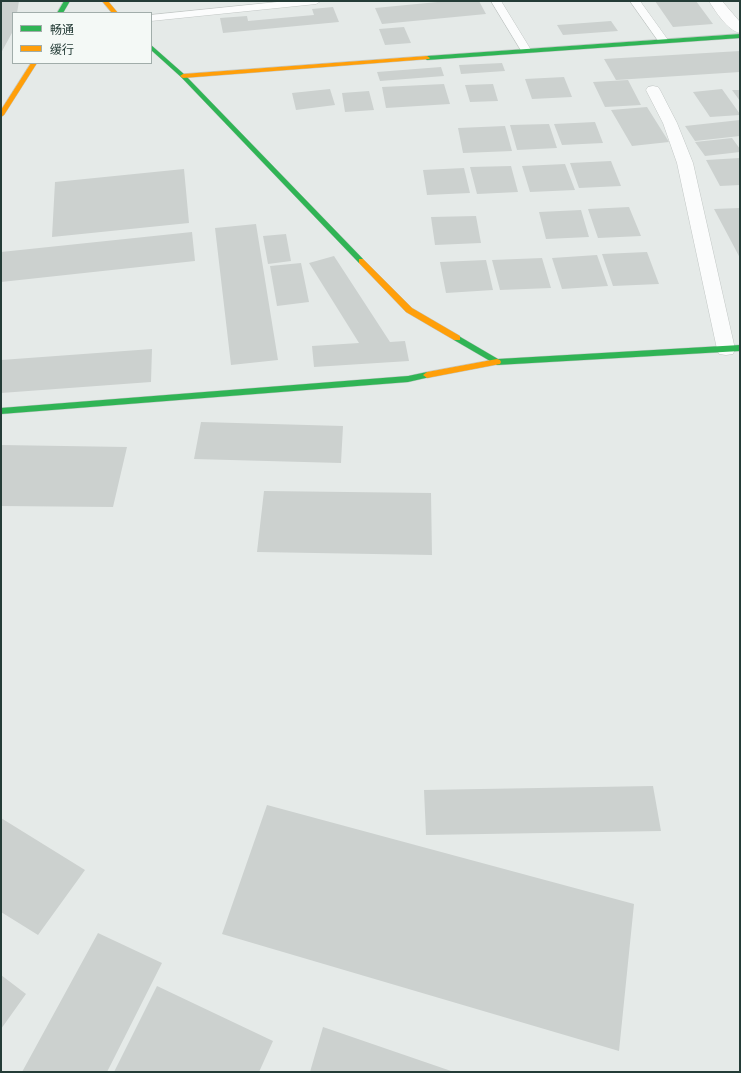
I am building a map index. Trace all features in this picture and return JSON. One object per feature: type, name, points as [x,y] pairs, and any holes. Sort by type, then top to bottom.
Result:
[{"type":"street","points":[[61,12],[67,1]]},
{"type":"street","points":[[105,1],[114,12]]},
{"type":"street","points":[[715,1],[730,20],[740,29]]},
{"type":"street","points":[[183,76],[663,40],[740,36]]},
{"type":"street","points":[[152,48],[183,76],[409,310],[497,362]]},
{"type":"street","points":[[1,115],[33,64]]},
{"type":"street","points":[[1,411],[408,379],[497,362],[733,348],[685,163],[670,123],[653,90]]},
{"type":"lane","points":[[152,18],[260,4],[316,1]]},
{"type":"lane","points":[[496,1],[526,50]]},
{"type":"lane","points":[[635,1],[663,40]]},
{"type":"building","points":[[1,1],[19,1],[17,12],[12,12],[12,33],[1,53]]},
{"type":"building","points":[[448,1],[479,1],[486,14],[382,24],[375,8]]},
{"type":"building","points":[[655,1],[696,1],[713,24],[673,27]]},
{"type":"building","points":[[333,7],[339,22],[223,33],[220,18],[247,16],[248,21],[314,15],[312,9]]},
{"type":"building","points":[[611,21],[618,31],[563,35],[557,25]]},
{"type":"building","points":[[404,27],[411,43],[385,45],[379,29]]},
{"type":"building","points":[[740,51],[740,72],[616,80],[604,59]]},
{"type":"building","points":[[502,63],[505,71],[461,74],[459,65]]},
{"type":"building","points":[[441,67],[444,76],[380,81],[377,72]]},
{"type":"building","points":[[564,77],[572,97],[532,99],[525,79]]},
{"type":"building","points":[[628,80],[641,105],[605,107],[593,82]]},
{"type":"building","points":[[444,84],[450,104],[386,108],[382,87]]},
{"type":"building","points":[[493,84],[498,101],[470,102],[465,85]]},
{"type":"building","points":[[330,89],[335,105],[296,110],[292,93]]},
{"type":"building","points":[[722,89],[740,115],[710,117],[693,92]]},
{"type":"building","points":[[732,90],[740,90],[740,101]]},
{"type":"building","points":[[369,91],[374,110],[345,112],[342,93]]},
{"type":"building","points":[[647,107],[669,142],[632,146],[611,110]]},
{"type":"building","points":[[740,120],[740,136],[695,141],[685,126]]},
{"type":"building","points":[[595,122],[603,143],[562,145],[554,124]]},
{"type":"building","points":[[549,124],[557,148],[517,150],[510,125]]},
{"type":"building","points":[[505,126],[512,151],[463,153],[458,128]]},
{"type":"building","points":[[732,138],[740,149],[740,152],[705,156],[695,142]]},
{"type":"building","points":[[740,158],[740,185],[720,186],[706,160]]},
{"type":"building","points":[[611,161],[621,186],[579,188],[570,163]]},
{"type":"building","points":[[565,164],[575,190],[530,192],[522,166]]},
{"type":"building","points":[[511,166],[518,192],[477,194],[470,167]]},
{"type":"building","points":[[464,168],[470,193],[427,195],[423,170]]},
{"type":"building","points":[[184,169],[189,223],[52,237],[55,182]]},
{"type":"building","points":[[629,207],[641,236],[598,238],[588,209]]},
{"type":"building","points":[[740,208],[740,258],[714,209]]},
{"type":"building","points":[[581,210],[589,237],[546,239],[539,212]]},
{"type":"building","points":[[476,216],[481,243],[435,245],[431,217]]},
{"type":"building","points":[[256,224],[278,360],[231,365],[215,228]]},
{"type":"building","points":[[192,232],[195,261],[1,282],[1,252]]},
{"type":"building","points":[[286,234],[291,261],[268,264],[263,236]]},
{"type":"building","points":[[647,252],[659,284],[613,286],[602,254]]},
{"type":"building","points":[[597,255],[608,286],[562,289],[552,258]]},
{"type":"building","points":[[334,256],[390,342],[405,341],[409,361],[314,367],[312,346],[359,343],[309,263]]},
{"type":"building","points":[[542,258],[551,288],[500,290],[492,260]]},
{"type":"building","points":[[486,260],[493,290],[446,293],[440,262]]},
{"type":"building","points":[[301,263],[309,302],[277,306],[270,266]]},
{"type":"building","points":[[152,349],[151,382],[1,393],[1,360]]},
{"type":"building","points":[[201,422],[343,426],[341,463],[194,459]]},
{"type":"building","points":[[1,445],[127,447],[113,507],[1,506]]},
{"type":"building","points":[[264,491],[431,493],[432,555],[257,552]]},
{"type":"building","points":[[653,786],[661,831],[426,835],[424,790]]},
{"type":"building","points":[[267,805],[634,904],[619,1051],[222,934]]},
{"type":"building","points":[[1,818],[85,870],[38,935],[1,912]]},
{"type":"building","points":[[98,933],[162,963],[107,1072],[22,1072]]},
{"type":"building","points":[[1,975],[26,994],[1,1029]]},
{"type":"building","points":[[157,986],[273,1041],[259,1072],[114,1072]]},
{"type":"building","points":[[323,1027],[454,1072],[310,1072]]},
{"type":"traffic: fast","points":[[61,12],[67,1]]},
{"type":"traffic: fast","points":[[427,58],[740,36]]},
{"type":"traffic: fast","points":[[152,48],[183,76],[361,261]]},
{"type":"traffic: fast","points":[[457,338],[497,362],[740,348]]},
{"type":"traffic: fast","points":[[1,411],[408,379],[427,375]]},
{"type":"traffic: slow","points":[[105,1],[114,12]]},
{"type":"traffic: slow","points":[[183,76],[427,58]]},
{"type":"traffic: slow","points":[[1,115],[33,64]]},
{"type":"traffic: slow","points":[[361,261],[409,310],[457,338]]},
{"type":"traffic: slow","points":[[427,375],[497,362]]}]
